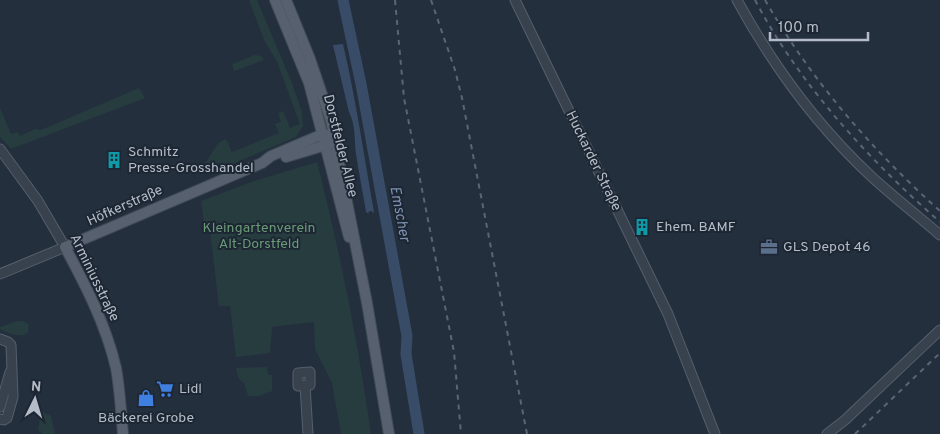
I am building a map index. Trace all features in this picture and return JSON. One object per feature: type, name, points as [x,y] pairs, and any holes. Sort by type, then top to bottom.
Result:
[{"type":"main road","name":"Dorstfelder Allee","points":[[275,0],[302,64],[326,145],[367,303]]},
{"type":"main road","name":"Dorstfelder Allee","points":[[286,0],[325,100],[335,137],[367,303],[389,434]]},
{"type":"main road","points":[[323,134],[335,137]]},
{"type":"main road","name":"Höfkerstraße","points":[[65,247],[323,134]]},
{"type":"main road","name":"Höfkerstraße","points":[[262,162],[271,162],[326,145],[335,137]]},
{"type":"main road","name":"Arminiusstraße","points":[[65,247],[91,297],[110,346],[119,388],[123,434]]},
{"type":"street","name":"Huckarder Straße","points":[[515,0],[668,314],[716,434]]},
{"type":"street","points":[[737,0],[776,65],[821,123],[873,178],[940,235]]},
{"type":"street","name":"Arminiusstraße","points":[[0,149],[38,201],[65,247]]},
{"type":"street","name":"Höfkerstraße","points":[[0,274],[65,247]]},
{"type":"street","points":[[827,434],[845,420],[940,330]]},
{"type":"street","points":[[0,340],[11,345],[13,365],[13,397],[6,418],[4,420],[0,419]]},
{"type":"street","points":[[0,407],[13,365]]},
{"type":"street","points":[[305,385],[308,434]]},
{"type":"green space","points":[[249,0],[257,0],[292,83],[302,112],[303,126],[296,137],[209,174],[208,172],[199,172],[217,145],[226,139],[232,152],[279,133],[275,124],[281,122],[278,113],[283,111],[290,128],[300,124],[277,62],[264,40]]},
{"type":"green space","points":[[255,55],[261,56],[264,60],[234,71],[232,64]]},
{"type":"green space","points":[[139,88],[145,98],[11,149],[0,137],[0,108],[11,134],[18,132],[20,136],[35,129],[41,130]]},
{"type":"green space","name":"Kleingartenverein Alt-Dorstfeld","points":[[317,162],[348,297],[371,434],[341,434],[332,383],[315,349],[314,322],[272,327],[270,353],[236,357],[230,306],[219,306],[210,231],[205,231],[201,201],[251,182]]},
{"type":"green space","points":[[17,321],[29,324],[28,333],[10,334],[0,329],[0,327]]},
{"type":"green space","points":[[266,367],[269,375],[272,375],[272,391],[259,396],[248,396],[244,383],[239,379],[237,368]]},
{"type":"green space","points":[[41,411],[51,416],[55,434],[43,434],[38,430]]},
{"type":"water","points":[[343,44],[374,212],[368,212],[369,214],[366,212],[356,154],[353,122],[333,45]]},
{"type":"waterway","name":"Emscher","points":[[343,0],[361,84],[407,336],[406,354],[419,434]]},
{"type":"railway","points":[[395,0],[404,98],[454,352],[461,434]]},
{"type":"railway","points":[[431,0],[455,70],[462,98],[527,434]]},
{"type":"railway","points":[[755,0],[793,62],[837,119],[887,173],[940,222]]},
{"type":"railway","points":[[765,0],[802,58],[844,113],[890,163],[940,211]]},
{"type":"railway","points":[[855,434],[940,353]]},
{"type":"place","name":"Schmitz Presse-Grosshandel","points":[[114,160]]},
{"type":"place","name":"Ehem. BAMF","points":[[642,227]]},
{"type":"place","name":"GLS Depot 46","points":[[769,247]]},
{"type":"place","name":"Lidl","points":[[165,389]]},
{"type":"place","name":"Bäckerei Grobe","points":[[146,398]]}]
